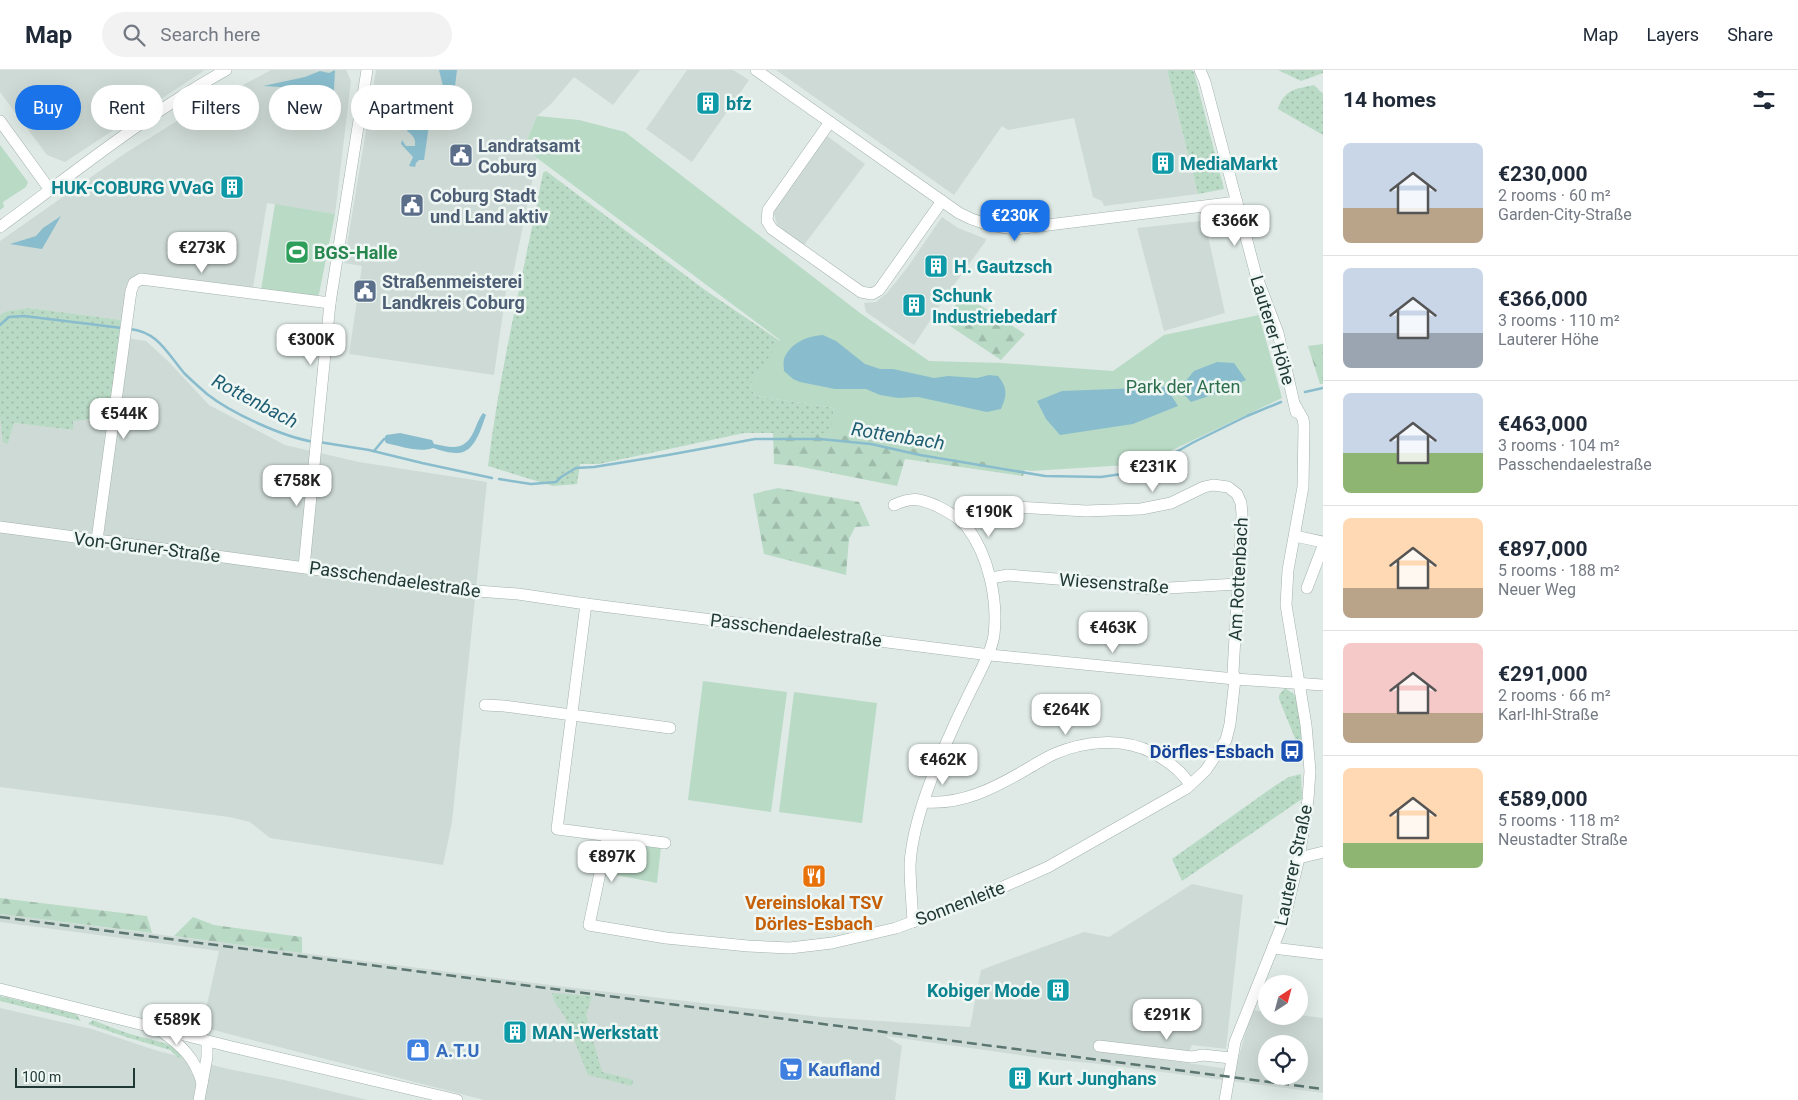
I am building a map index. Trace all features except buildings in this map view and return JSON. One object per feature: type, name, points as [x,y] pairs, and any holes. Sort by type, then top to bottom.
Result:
[{"type":"street","points":[[0,227],[171,102],[226,70]]},
{"type":"street","points":[[300,567],[316,449],[330,303],[367,70]]},
{"type":"street","points":[[756,70],[959,213],[985,225],[1015,228],[1238,202]]},
{"type":"street","name":"Lauterer Höhe","points":[[1200,70],[1205,76],[1256,275],[1278,333],[1295,405]]},
{"type":"street","points":[[0,120],[50,190]]},
{"type":"street","points":[[830,122],[768,210],[767,221],[772,229],[861,292],[872,294],[879,290],[942,201]]},
{"type":"street","points":[[97,540],[124,337],[134,283],[140,279],[330,303]]},
{"type":"street","name":"Lauterer Straße","points":[[1225,1100],[1231,1058],[1241,1023],[1284,917],[1299,858],[1308,799],[1310,771],[1306,725],[1286,605],[1288,570],[1303,487],[1304,445],[1298,428],[1295,405]]},
{"type":"street","name":"Am Rottenbach","points":[[967,527],[983,513],[998,506],[1086,511],[1141,509],[1171,503],[1204,487],[1222,485],[1228,487],[1236,494],[1242,507],[1233,672],[1235,680]]},
{"type":"street","points":[[894,505],[911,498],[929,503],[946,510],[967,527],[979,546],[991,578],[993,604],[994,635],[990,654],[952,729],[924,802],[914,840],[910,864],[913,922]]},
{"type":"street","name":"Von-Gruner-Straße","points":[[0,527],[300,567]]},
{"type":"street","points":[[1295,536],[1323,544],[1307,588]]},
{"type":"street","name":"Passchendaelestraße","points":[[300,567],[990,654],[1235,680],[1323,685]]},
{"type":"street","name":"Wiesenstraße","points":[[991,578],[1008,576],[1082,581],[1152,589],[1237,584]]},
{"type":"street","points":[[586,604],[557,829],[665,843]]},
{"type":"street","name":"Sonnenleite","points":[[608,835],[590,926],[666,938],[790,948],[832,943],[896,928],[987,894],[1048,867],[1149,811],[1190,785],[1206,770],[1226,740],[1230,724],[1235,680]]},
{"type":"street","points":[[485,705],[670,728]]},
{"type":"street","points":[[924,802],[953,801],[979,794],[1000,785],[1054,754],[1090,743],[1118,743],[1146,750],[1166,760],[1186,777],[1190,785]]},
{"type":"street","points":[[1299,858],[1323,852]]},
{"type":"street","points":[[1273,948],[1323,954]]},
{"type":"street","points":[[0,989],[154,1026],[207,1041],[457,1100]]},
{"type":"street","points":[[154,1026],[186,1051],[198,1069],[202,1083]]},
{"type":"street","points":[[199,1100],[207,1057],[207,1041]]},
{"type":"street","points":[[1100,1046],[1192,1058],[1203,1055],[1231,1058]]},
{"type":"shaded area","points":[[0,70],[205,70],[182,85],[173,85],[173,91],[163,98],[163,85],[91,85],[91,130],[114,130],[65,162],[47,155],[28,130],[81,130],[81,85],[15,85],[15,112],[0,92]]},
{"type":"shaded area","points":[[271,70],[346,70],[351,81],[335,214],[267,203],[253,288],[142,275],[121,320],[29,308],[7,311],[0,315],[0,241],[124,154],[173,123],[173,130],[259,130],[259,85],[243,85]]},
{"type":"shaded area","points":[[376,70],[640,70],[613,105],[574,77],[551,104],[537,116],[526,142],[537,158],[511,284],[507,285],[494,375],[349,354],[362,266],[344,263],[366,130],[472,130],[472,85],[374,85]]},
{"type":"shaded area","points":[[687,70],[733,70],[749,80],[692,162],[646,129]]},
{"type":"shaded area","points":[[776,70],[1167,70],[1198,194],[1104,206],[1102,201],[1093,197],[1074,118],[1008,130],[1002,126],[954,195]]},
{"type":"shaded area","points":[[827,136],[865,164],[804,245],[777,225],[774,213],[776,207]]},
{"type":"shaded area","points":[[942,217],[958,228],[986,239],[914,345],[866,312],[864,303],[876,302],[887,293],[907,268]]},
{"type":"shaded area","points":[[1200,221],[1206,227],[1225,313],[1164,331],[1137,228]]},
{"type":"shaded area","points":[[119,337],[146,341],[169,362],[209,405],[285,445],[359,462],[487,482],[452,822],[443,865],[270,838],[250,822],[229,817],[0,787],[0,416],[8,444],[14,423],[73,430],[73,421],[95,406],[108,411]]},
{"type":"shaded area","points":[[1192,884],[1243,895],[1226,1049],[1192,1045],[1188,1053],[1183,1053],[1095,1042],[1093,1049],[1235,1070],[1252,1010],[1258,1011],[1258,1025],[1308,1025],[1308,1016],[1323,1018],[1323,1093],[1261,1085],[1308,1085],[1308,1035],[1258,1035],[1258,1085],[1048,1059],[885,1036],[902,1046],[895,1100],[484,1100],[202,1027],[219,951],[0,922],[0,914],[558,986],[821,1017],[970,1027],[981,970],[1084,932],[1109,937]]},
{"type":"shaded area","points":[[0,1008],[92,1029],[155,1050],[228,1069],[368,1100],[0,1100]]},
{"type":"green space","points":[[1167,70],[1192,70],[1194,72],[1224,189],[1198,194]]},
{"type":"green space","points":[[1278,70],[1323,70],[1323,73],[1301,81]]},
{"type":"green space","points":[[1314,85],[1323,94],[1323,135],[1278,109],[1287,94],[1296,89]]},
{"type":"green space","name":"Park der Arten","points":[[537,116],[579,120],[625,132],[860,313],[929,361],[1002,363],[1113,371],[1164,335],[1259,315],[1282,398],[1143,464],[1031,471],[830,433],[834,408],[755,396],[750,386],[780,340],[537,158],[526,142]]},
{"type":"green space","points":[[0,145],[28,182],[26,187],[3,202],[4,207],[0,210]]},
{"type":"green space","points":[[546,171],[705,290],[780,341],[750,386],[755,396],[834,408],[830,433],[744,433],[599,464],[580,464],[577,484],[553,486],[488,466],[506,356],[543,173]]},
{"type":"green space","name":"BGS-Halle","points":[[275,204],[335,214],[319,294],[317,296],[261,290]]},
{"type":"green space","points":[[961,293],[1025,334],[1001,360],[947,324]]},
{"type":"green space","points":[[29,308],[121,320],[109,411],[95,406],[89,419],[73,421],[73,430],[14,423],[8,444],[3,442],[0,416],[0,315],[7,311]]},
{"type":"green space","points":[[1323,344],[1323,384],[1320,384],[1308,346]]},
{"type":"green space","points":[[834,408],[1038,427],[1023,476],[905,459],[897,486],[797,466],[774,464],[773,433],[830,433]]},
{"type":"green space","points":[[778,488],[859,502],[870,526],[855,527],[849,539],[846,575],[764,554],[753,494]]},
{"type":"green space","points":[[703,681],[787,692],[771,812],[688,800]]},
{"type":"green space","points":[[1285,688],[1295,695],[1298,700],[1304,752],[1301,753],[1279,699],[1279,695]]},
{"type":"green space","points":[[794,692],[877,703],[862,823],[779,812]]},
{"type":"green space","points":[[1301,774],[1302,799],[1182,881],[1172,859],[1276,785],[1289,777]]},
{"type":"green space","points":[[612,839],[661,847],[657,883],[606,873]]},
{"type":"green space","points":[[0,898],[147,916],[152,933],[0,914]]},
{"type":"green space","points":[[193,917],[214,925],[302,937],[302,953],[174,936]]},
{"type":"green space","points":[[552,993],[592,996],[586,1015],[602,1072],[633,1080],[632,1086],[588,1075],[565,1017],[554,1001]]},
{"type":"green space","points":[[0,996],[76,1014],[81,1021],[0,1001]]},
{"type":"green space","points":[[93,1020],[130,1034],[172,1046],[185,1054],[179,1058],[170,1050],[88,1024]]},
{"type":"water","points":[[335,70],[334,85],[263,86],[305,77],[320,71],[329,73]]},
{"type":"water","points":[[439,70],[457,70],[455,85],[443,85]]},
{"type":"water","points":[[428,130],[424,160],[419,160],[415,167],[409,166],[413,157],[401,144],[402,140],[406,146],[415,146],[414,137],[407,131]]},
{"type":"water","points":[[61,216],[42,249],[10,244],[36,236],[43,228]]},
{"type":"water","points":[[823,335],[836,341],[865,364],[880,369],[893,369],[934,378],[948,376],[977,378],[989,375],[998,376],[1006,392],[1003,404],[1001,409],[987,412],[918,397],[898,398],[880,395],[866,389],[835,389],[793,379],[784,371],[784,361],[787,353],[800,341]]},
{"type":"water","points":[[1217,362],[1234,363],[1246,380],[1191,402],[1179,389],[1194,371]]},
{"type":"water","points":[[1166,387],[1178,406],[1133,424],[1060,435],[1046,419],[1037,401],[1062,391]]},
{"type":"water","points":[[483,413],[486,415],[473,445],[463,452],[456,453],[433,448],[422,450],[386,443],[384,439],[386,435],[400,433],[432,440],[434,444],[458,447],[467,442]]},
{"type":"waterway","name":"Rottenbach","points":[[0,325],[9,317],[24,316],[122,328]]},
{"type":"waterway","name":"Rottenbach","points":[[130,329],[148,334],[155,339],[184,373],[207,394],[229,409],[273,430],[314,442]]},
{"type":"waterway","name":"Rottenbach","points":[[1305,392],[1323,388]]},
{"type":"waterway","name":"Rottenbach","points":[[499,479],[531,484],[556,482],[576,468],[594,467],[755,439],[820,439],[871,444],[920,455],[1045,476],[1101,477],[1142,471],[1194,442],[1281,402]]},
{"type":"waterway","points":[[374,451],[384,439]]},
{"type":"waterway","name":"Rottenbach","points":[[319,442],[369,450],[492,478]]},
{"type":"railway","points":[[0,917],[1323,1089]]},
{"type":"place","name":"bfz","points":[[708,103]]},
{"type":"place","name":"Landratsamt Coburg","points":[[461,155]]},
{"type":"place","name":"MediaMarkt","points":[[1163,163]]},
{"type":"place","name":"HUK-COBURG VVaG","points":[[232,187]]},
{"type":"place","name":"Coburg Stadt und Land aktiv","points":[[412,205]]},
{"type":"place","name":"BGS-Halle","points":[[297,252]]},
{"type":"place","name":"H. Gautzsch","points":[[936,266]]},
{"type":"place","name":"Straßenmeisterei Landkreis Coburg","points":[[365,291]]},
{"type":"place","name":"Schunk Industriebedarf","points":[[914,305]]},
{"type":"place","name":"Dörfles-Esbach","points":[[1292,751]]},
{"type":"place","name":"Vereinslokal TSV Dörles-Esbach","points":[[814,876]]},
{"type":"place","name":"Kobiger Mode","points":[[1058,990]]},
{"type":"place","name":"MAN-Werkstatt","points":[[515,1032]]},
{"type":"place","name":"A.T.U","points":[[418,1050]]},
{"type":"place","name":"Kaufland","points":[[791,1069]]},
{"type":"place","name":"Kurt Junghans","points":[[1020,1078]]}]
